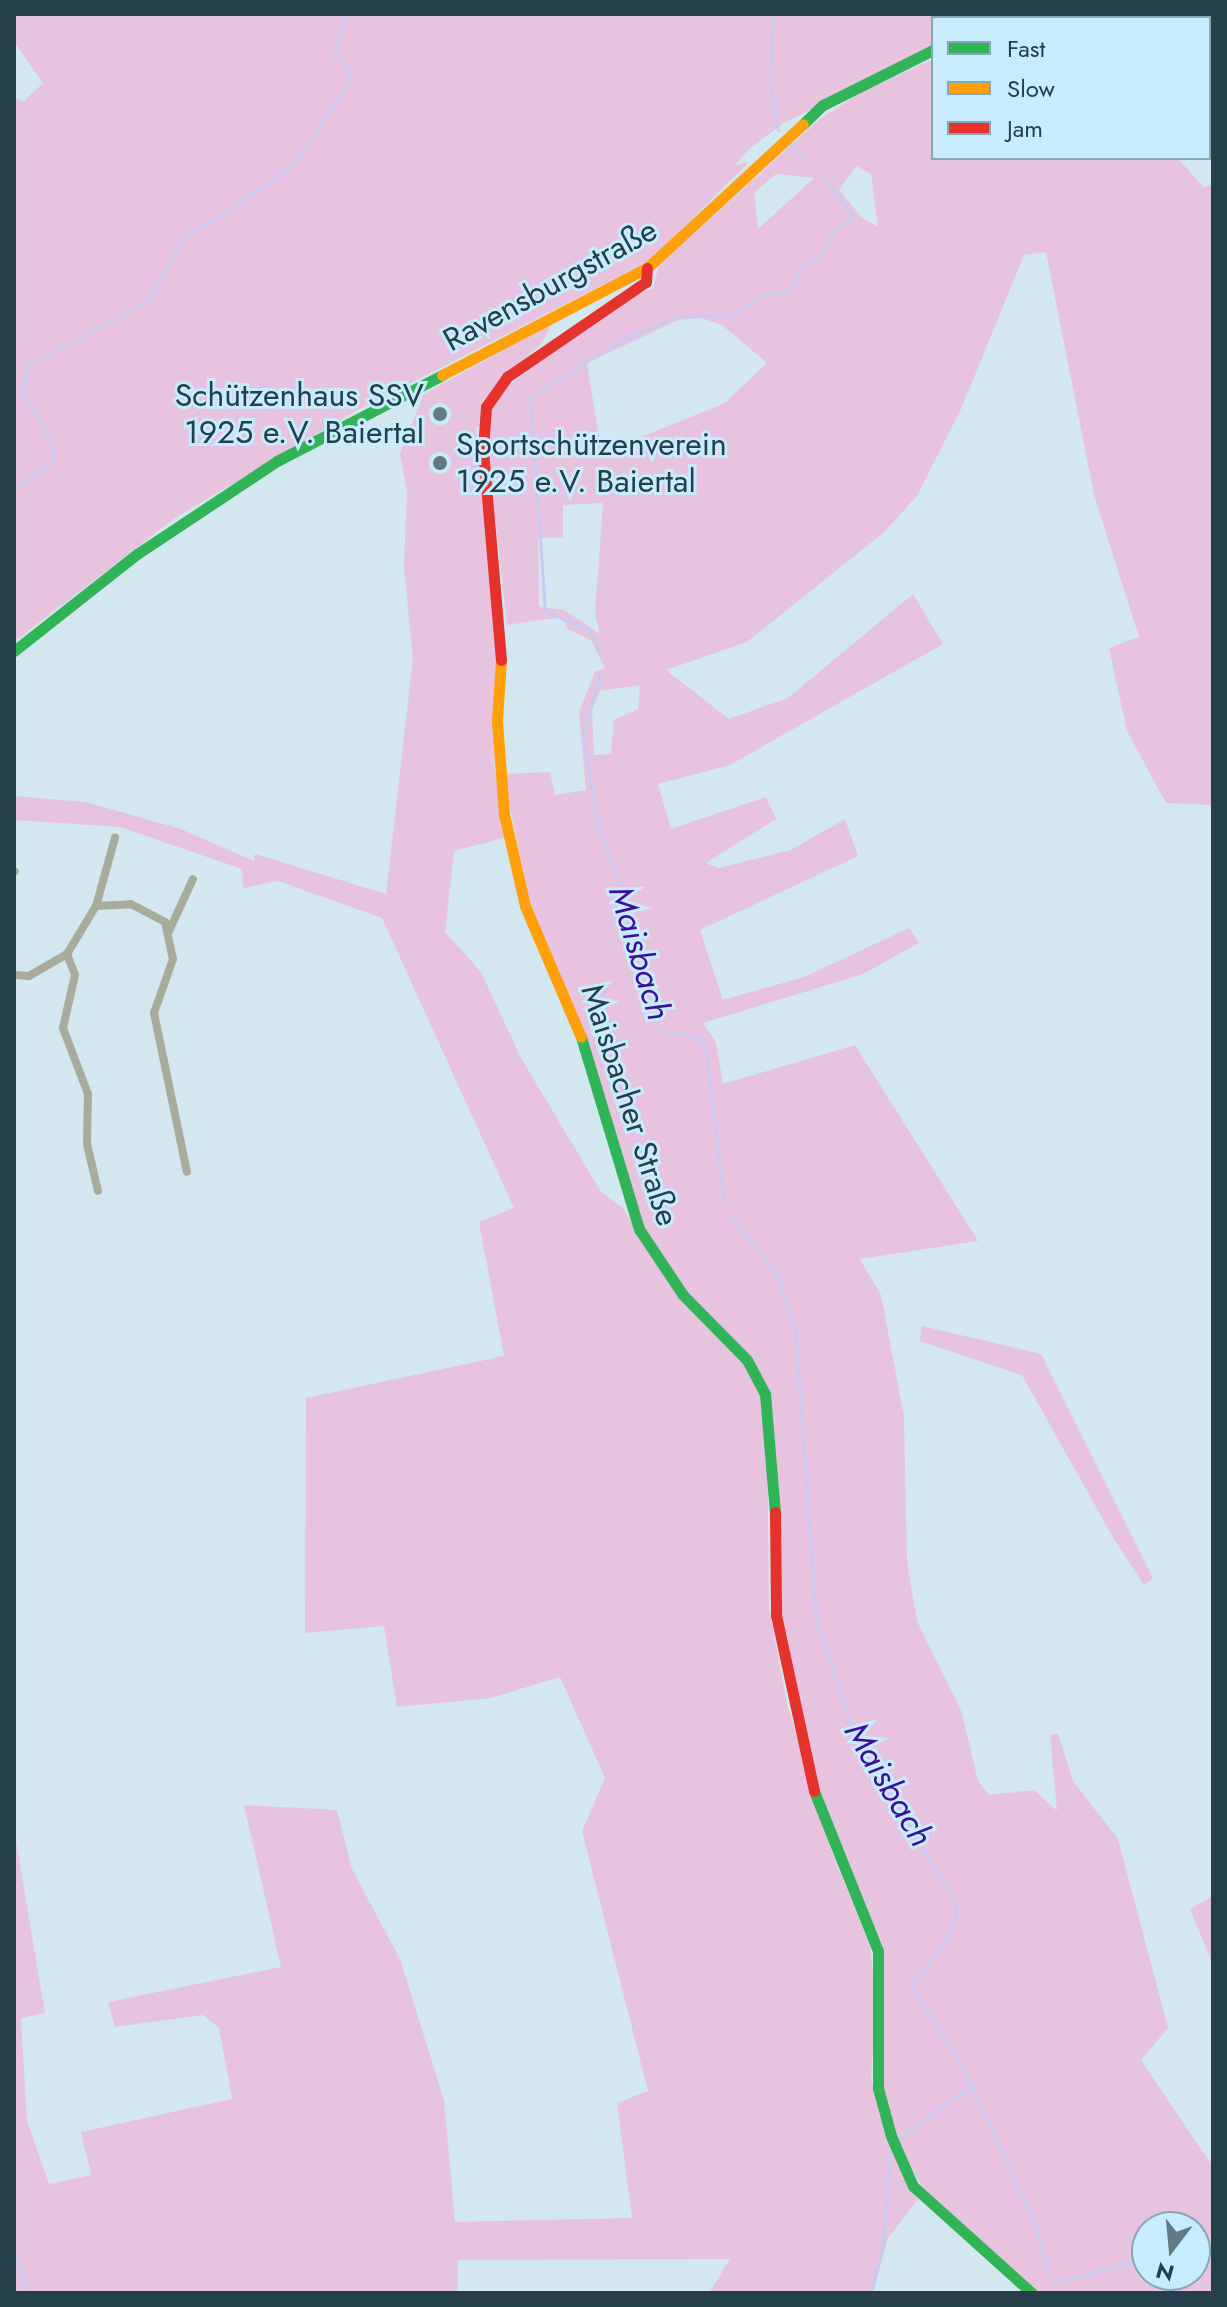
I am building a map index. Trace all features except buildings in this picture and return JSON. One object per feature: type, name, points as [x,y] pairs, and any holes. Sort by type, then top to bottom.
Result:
[{"type":"street","name":"Ravensburgstraße","points":[[14,651],[137,554],[277,461],[647,268],[686,238],[823,105],[931,51]]},
{"type":"street","name":"Maisbacher Straße","points":[[647,268],[646,282],[507,377],[486,407],[483,449],[503,631],[497,730],[504,814],[525,906],[572,1006],[634,1218],[683,1295],[747,1360],[768,1404],[774,1601],[814,1791],[879,1957],[878,2088],[891,2136],[913,2186],[1032,2293]]},
{"type":"street","points":[[14,975],[29,976],[67,954],[96,906],[115,838]]},
{"type":"street","points":[[187,1172],[154,1013],[173,959],[169,931],[193,879]]},
{"type":"street","points":[[96,906],[131,904],[151,911],[169,931]]},
{"type":"street","points":[[67,954],[75,975],[63,1028],[88,1094],[87,1144],[98,1191]]},
{"type":"shaded area","points":[[14,14],[1007,14],[931,16],[931,48],[784,123],[749,149],[734,166],[749,162],[651,260],[352,413],[175,518],[14,642],[14,97],[23,102],[43,83],[14,42]]},
{"type":"shaded area","points":[[1101,14],[1213,14],[1213,143],[1211,16]]},
{"type":"shaded area","points":[[931,60],[931,160],[1179,160],[1204,187],[1213,185],[1213,805],[1166,803],[1127,731],[1109,648],[1139,637],[1094,495],[1046,252],[1024,255],[961,409],[917,496],[883,533],[747,642],[666,670],[729,719],[788,698],[913,594],[943,644],[730,765],[658,784],[671,829],[766,797],[776,819],[706,863],[718,868],[791,850],[845,819],[858,856],[700,930],[723,1000],[804,977],[909,928],[919,943],[863,974],[703,1023],[716,1042],[723,1084],[855,1045],[978,1241],[860,1259],[881,1295],[904,1416],[907,1562],[917,1621],[962,1713],[978,1781],[989,1795],[1034,1790],[1057,1811],[1050,1735],[1058,1733],[1073,1781],[1118,1839],[1168,2028],[1141,2060],[1213,2167],[1213,2293],[1035,2293],[929,2197],[904,2157],[881,2094],[883,1954],[823,1807],[776,1593],[770,1394],[733,1338],[690,1299],[642,1225],[531,909],[503,774],[550,772],[555,795],[586,790],[579,712],[595,672],[605,668],[591,640],[567,629],[563,617],[507,625],[485,427],[476,427],[497,633],[494,761],[504,838],[454,851],[445,932],[481,972],[521,1058],[601,1192],[623,1208],[680,1300],[742,1359],[758,1385],[767,1416],[769,1608],[787,1704],[832,1852],[870,1946],[876,2003],[871,2078],[883,2127],[919,2198],[888,2238],[873,2293],[709,2293],[730,2259],[458,2260],[458,2293],[14,2293],[14,1829],[45,2013],[21,2018],[27,2121],[49,2184],[91,2175],[81,2132],[232,2099],[219,2028],[203,2015],[115,2027],[108,2002],[281,1967],[244,1805],[337,1810],[352,1869],[400,1959],[444,2100],[455,2222],[632,2218],[617,2103],[648,2091],[582,1831],[605,1778],[560,1677],[491,1698],[397,1707],[384,1626],[305,1633],[306,1398],[504,1356],[479,1222],[514,1208],[382,918],[278,881],[243,888],[242,869],[120,827],[14,820],[14,796],[86,802],[181,829],[254,861],[255,854],[386,894],[413,659],[404,568],[407,491],[400,453],[424,394],[553,323],[539,346],[499,381],[512,383],[618,303],[653,288],[659,265],[820,119],[861,92]],"holes":[[[856,166],[871,174],[878,227],[861,217],[839,190]],[[776,174],[814,178],[758,229],[754,193]],[[701,318],[722,325],[767,363],[725,403],[631,441],[608,458],[602,455],[587,363],[678,320]],[[603,503],[595,613],[600,634],[564,610],[539,607],[538,538],[563,538],[563,505]],[[640,685],[638,709],[614,720],[611,754],[594,755],[592,709],[600,691]]]},
{"type":"shaded area","points":[[922,1326],[1041,1354],[1153,1578],[1144,1585],[1115,1541],[1022,1375],[920,1341]]},
{"type":"shaded area","points":[[1213,1896],[1213,1965],[1190,1909]]},
{"type":"waterway","points":[[236,205],[294,164],[348,83],[351,72],[334,51],[347,14]]},
{"type":"waterway","name":"Maisbach","points":[[773,14],[770,80],[778,130]]},
{"type":"waterway","name":"Maisbach","points":[[789,143],[805,159]]},
{"type":"waterway","name":"Maisbach","points":[[600,653],[589,630],[545,611],[530,397],[625,338],[678,316],[733,316],[760,295],[791,290],[801,266],[820,257],[833,231],[853,217],[820,174]]},
{"type":"waterway","points":[[14,489],[54,460],[52,444],[22,390],[29,364],[147,302],[183,237],[233,208]]},
{"type":"waterway","name":"Maisbach","points":[[600,674],[583,735],[597,824],[636,931],[660,1031],[697,1037],[706,1051],[724,1205]]},
{"type":"waterway","name":"Maisbach","points":[[731,1217],[775,1271],[795,1328],[816,1619],[854,1737],[956,1902],[955,1921],[944,1943],[911,1986],[962,2066],[1032,2217],[1049,2274]]},
{"type":"waterway","points":[[898,2139],[969,2087]]},
{"type":"waterway","points":[[871,2293],[882,2250],[891,2147]]},
{"type":"waterway","points":[[14,2249],[29,2293]]},
{"type":"waterway","name":"Maisbach","points":[[1054,2283],[1131,2261]]},
{"type":"traffic: fast","points":[[1010,16],[1015,14]]},
{"type":"traffic: fast","points":[[803,124],[823,105],[931,51]]},
{"type":"traffic: fast","points":[[14,651],[137,554],[277,461],[442,375]]},
{"type":"traffic: fast","points":[[581,1037],[639,1229],[683,1295],[747,1360],[765,1394],[775,1512]]},
{"type":"traffic: fast","points":[[814,1791],[878,1951],[878,2088],[891,2136],[913,2186],[1032,2293]]},
{"type":"traffic: slow","points":[[442,375],[647,268],[803,124]]},
{"type":"traffic: slow","points":[[501,660],[497,721],[504,814],[525,906],[581,1037]]},
{"type":"traffic: jam","points":[[501,660],[483,449],[486,407],[507,377],[646,282],[647,268]]},
{"type":"traffic: jam","points":[[775,1512],[776,1615],[814,1791]]},
{"type":"place","name":"Schützenhaus SSV 1925 e.V. Baiertal","points":[[440,414]]},
{"type":"place","name":"Sportschützenverein 1925 e.V. Baiertal","points":[[440,463]]}]
